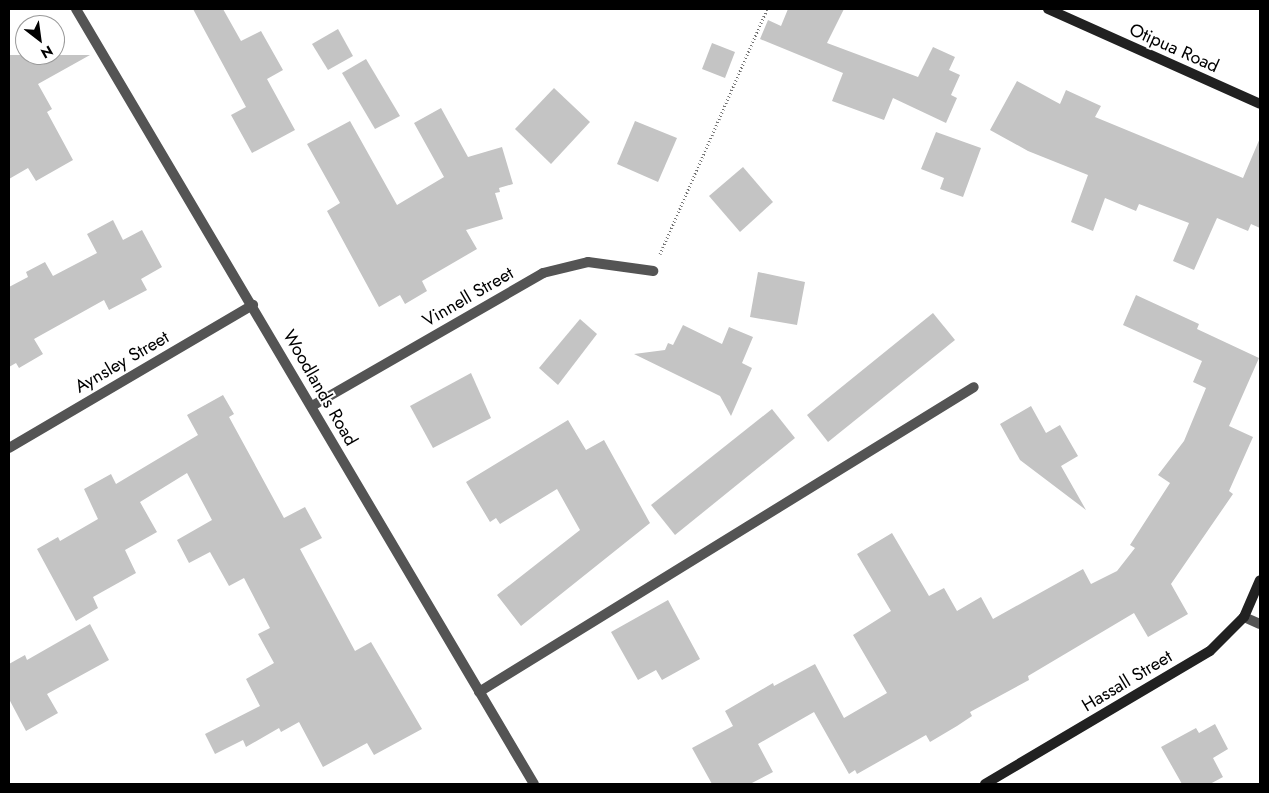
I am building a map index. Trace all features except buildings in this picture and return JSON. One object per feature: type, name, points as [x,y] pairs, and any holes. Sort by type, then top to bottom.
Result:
[{"type":"street","name":"Woodlands Road","points":[[76,9],[253,305],[534,784]]},
{"type":"street","name":"Otipua Road","points":[[1048,9],[1260,104]]},
{"type":"street","name":"Vinnell Street","points":[[312,406],[542,273],[588,262],[653,271]]},
{"type":"street","name":"Aynsley Street","points":[[9,448],[253,305]]},
{"type":"street","points":[[480,692],[974,387]]},
{"type":"street","name":"Hassall Street","points":[[985,784],[1210,651],[1244,617],[1260,580]]},
{"type":"street","points":[[1244,617],[1260,624]]},
{"type":"path","points":[[653,271],[767,9]]}]
